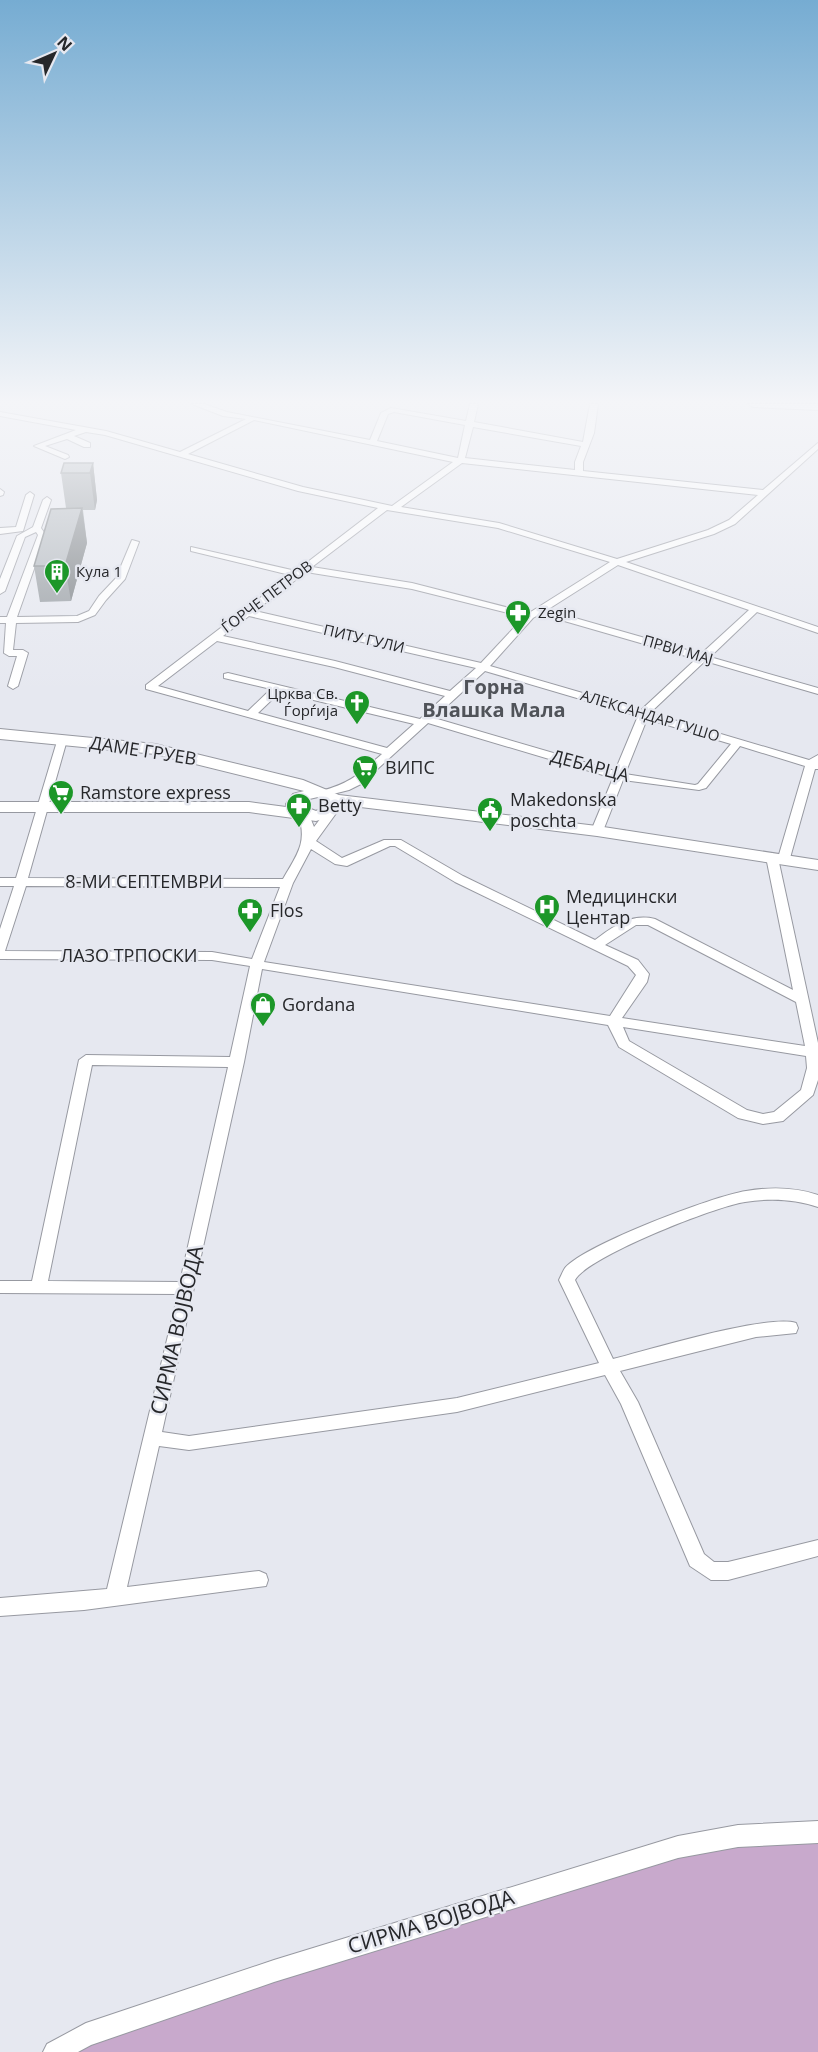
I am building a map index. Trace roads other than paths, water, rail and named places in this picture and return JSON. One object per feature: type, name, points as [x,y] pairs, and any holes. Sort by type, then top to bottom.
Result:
[{"type":"street","points":[[0,531],[20,529],[29,500]]},
{"type":"street","points":[[0,591],[21,536],[37,528],[47,500]]},
{"type":"street","points":[[354,500],[499,526],[616,562],[818,630]]},
{"type":"street","name":"ЃОРЧЕ ПЕТРОВ","points":[[250,715],[150,687],[300,571],[400,500]]},
{"type":"street","points":[[300,807],[305,794],[330,801],[364,794],[388,753],[483,667],[534,613],[616,562],[723,527],[758,500]]},
{"type":"street","points":[[13,686],[23,653],[9,653],[11,620],[42,535],[37,528]]},
{"type":"street","points":[[0,620],[78,619],[92,614],[102,597],[120,579],[135,543]]},
{"type":"street","points":[[194,549],[300,571],[412,586],[534,613]]},
{"type":"street","points":[[597,831],[644,712],[755,609]]},
{"type":"street","name":"ПИТУ ГУЛИ","points":[[246,612],[483,667]]},
{"type":"street","name":"ПРВИ МАЈ","points":[[534,613],[702,657],[818,691]]},
{"type":"street","points":[[214,637],[335,664],[452,694]]},
{"type":"street","name":"АЛЕКСАНДАР ГУШО","points":[[483,667],[644,712],[738,742],[816,762]]},
{"type":"street","points":[[228,676],[424,721]]},
{"type":"street","points":[[250,715],[277,689]]},
{"type":"street","points":[[250,715],[388,753]]},
{"type":"street","name":"ДЕБАРЦА","points":[[424,721],[619,776],[695,788],[702,786],[738,742]]},
{"type":"street","name":"ДАМЕ ГРУЕВ","points":[[0,734],[155,749],[311,787],[330,801]]},
{"type":"street","points":[[0,949],[62,740]]},
{"type":"street","points":[[283,780],[292,787],[309,829],[309,842],[339,861],[347,862],[388,842],[397,842],[459,879],[633,963],[643,974],[613,1021],[624,1044],[720,1102],[743,1114],[763,1119],[778,1117],[808,1092],[814,1068],[778,858],[816,762]]},
{"type":"street","points":[[0,807],[300,807],[321,815],[330,801],[364,794],[421,808],[597,831],[818,865]]},
{"type":"street","name":"СИРМА ВОЈВОДА","points":[[115,1596],[187,1288],[257,963],[287,883],[330,801]]},
{"type":"street","name":"8-МИ СЕПТЕМВРИ","points":[[0,882],[287,883]]},
{"type":"street","points":[[596,945],[629,922],[640,920],[651,922],[802,1000]]},
{"type":"street","name":"ЛАЗО ТРПОСКИ","points":[[0,956],[212,956],[257,963],[278,969],[813,1052]]},
{"type":"street","points":[[39,1286],[86,1060],[237,1062]]},
{"type":"street","points":[[818,1201],[776,1194],[734,1198],[699,1210],[591,1258],[572,1271],[567,1280],[609,1367],[629,1402],[697,1560],[711,1571],[728,1571],[818,1548]]},
{"type":"street","points":[[0,1287],[187,1288]]},
{"type":"street","points":[[152,1438],[189,1443],[457,1405],[756,1330],[790,1328]]},
{"type":"street","points":[[0,1606],[259,1580]]},
{"type":"street","name":"СИРМА ВОЈВОДА","points":[[55,2052],[86,2036],[274,1971],[678,1847],[738,1836],[818,1832]]},
{"type":"place","name":"Кула 1","points":[[57,595]]},
{"type":"place","name":"Zegin","points":[[518,636]]},
{"type":"place","name":"Црква Св. Ѓoрѓијa","points":[[357,726]]},
{"type":"place","name":"ВИПС","points":[[365,791]]},
{"type":"place","name":"Ramstore express","points":[[61,816]]},
{"type":"place","name":"Betty","points":[[299,829]]},
{"type":"place","name":"Makedonska poschta","points":[[490,833]]},
{"type":"place","name":"Медицински Центар","points":[[547,930]]},
{"type":"place","name":"Flos","points":[[250,934]]},
{"type":"place","name":"Gordana","points":[[263,1028]]},
{"type":"district","name":"Горна Влашка Мала","points":[[494,698]]}]
